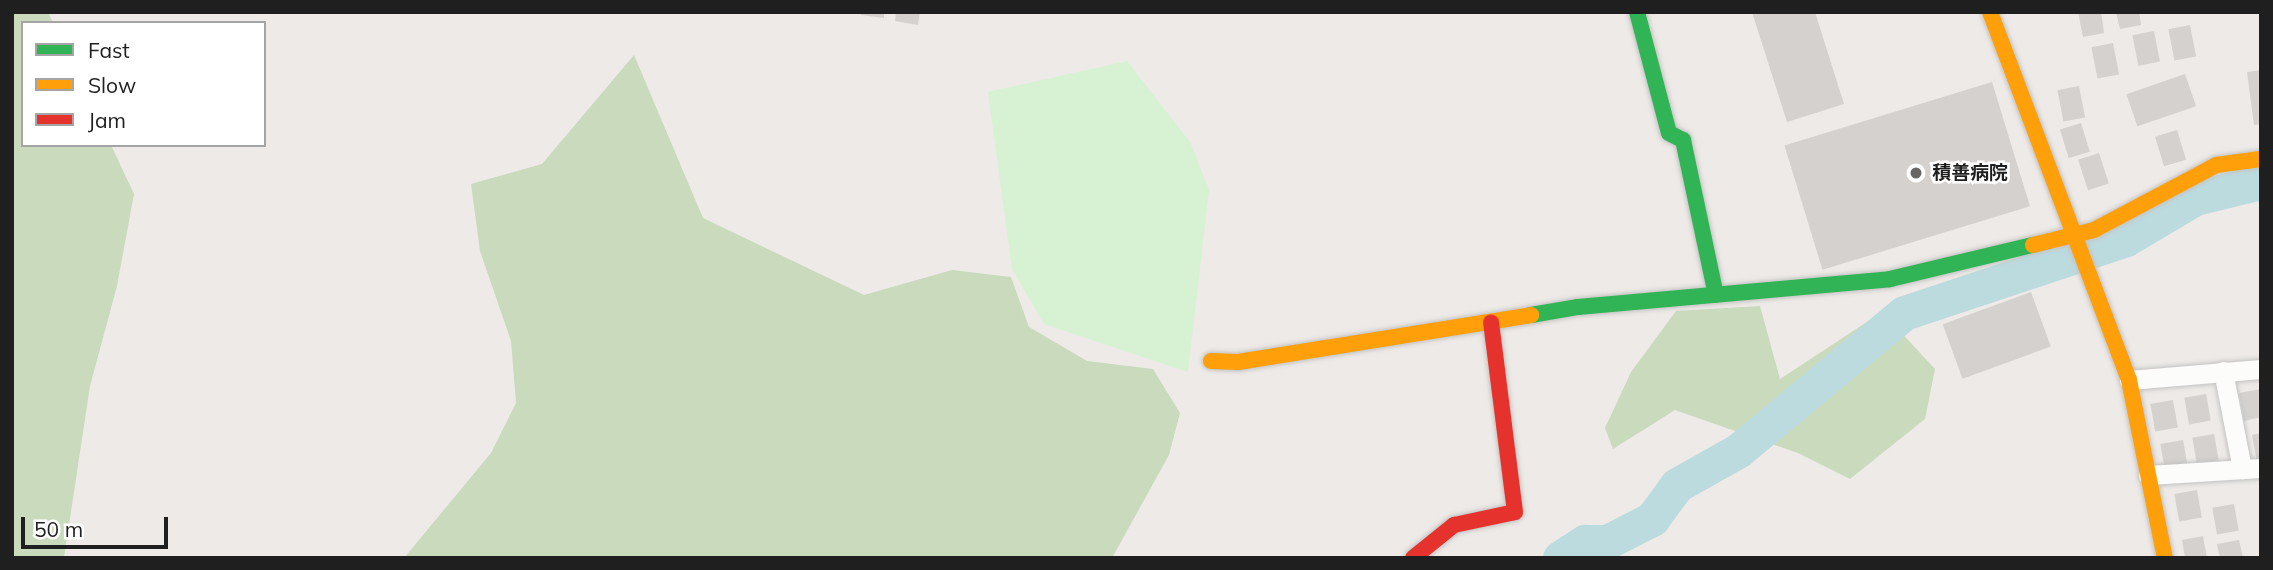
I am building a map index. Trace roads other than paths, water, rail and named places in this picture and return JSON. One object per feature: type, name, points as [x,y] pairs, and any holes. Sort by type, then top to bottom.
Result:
[{"type":"street","points":[[1637,12],[1669,133],[1683,141],[1716,295]]},
{"type":"street","points":[[1990,12],[2129,380],[2165,558]]},
{"type":"street","points":[[1210,361],[1238,362],[1578,307],[1890,279],[2075,237],[2094,230],[2216,165],[2261,159]]},
{"type":"street","points":[[1413,558],[1454,525],[1515,512],[1491,323]]},
{"type":"street","points":[[2129,380],[2261,369]]},
{"type":"street","points":[[2148,475],[2251,469],[2223,371]]},
{"type":"waterway","points":[[1560,558],[1585,542],[1607,542],[1652,519],[1677,485],[1739,450],[1904,313],[2126,239],[2195,198],[2261,182]]},
{"type":"place","name":"積善病院","points":[[1916,173]]}]
